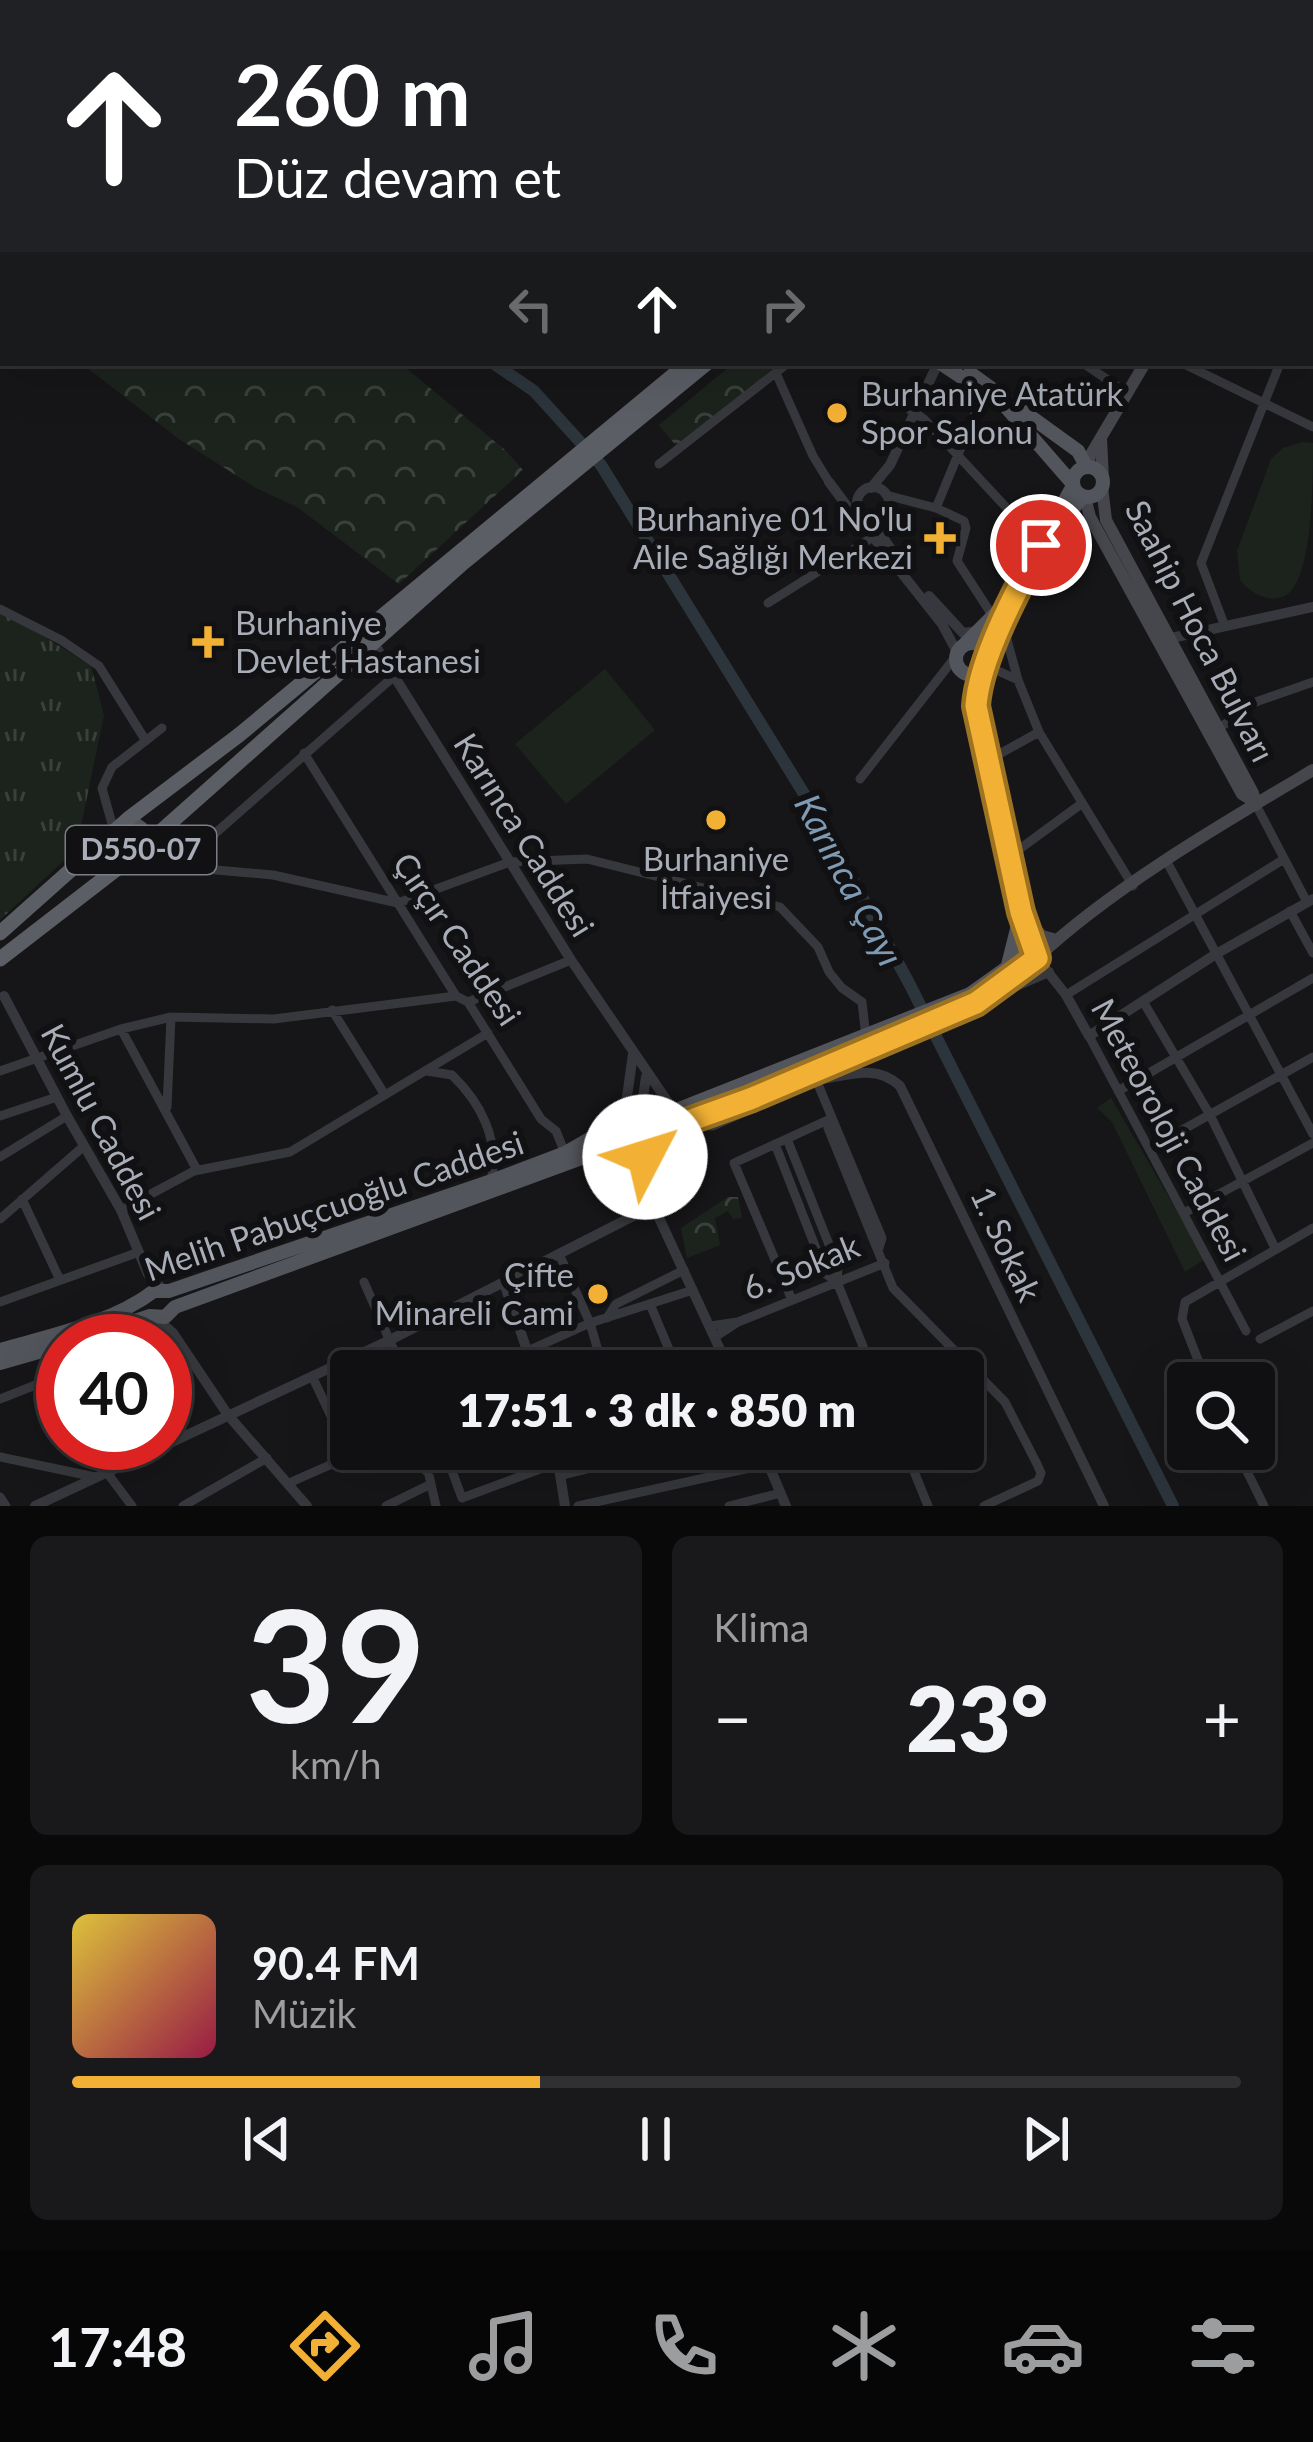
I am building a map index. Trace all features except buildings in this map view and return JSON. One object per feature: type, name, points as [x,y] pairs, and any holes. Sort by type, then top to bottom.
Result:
[{"type":"highway","name":"D550-07","points":[[629,420],[685,366]]},
{"type":"highway","name":"D550-07","points":[[271,723],[278,703],[629,420],[703,366]]},
{"type":"highway","name":"D550-07","points":[[0,959],[150,842],[271,723],[373,642],[547,487]]},
{"type":"highway","name":"D550-07","points":[[0,933],[128,819],[239,735],[271,723]]},
{"type":"main road","name":"Saahip Hoca Bulvarı","points":[[943,366],[1004,406],[1078,491],[1242,794],[1254,802]]},
{"type":"main road","points":[[960,366],[1098,470],[1102,483],[1097,494],[1078,491]]},
{"type":"main road","points":[[976,721],[977,693],[998,621],[1078,491],[1076,472],[1087,466],[1143,366]]},
{"type":"main road","name":"Saahip Hoca Bulvarı","points":[[1102,437],[1106,520],[1254,802]]},
{"type":"main road","points":[[959,656],[981,630],[998,621]]},
{"type":"main road","points":[[973,643],[983,647],[987,666],[975,675],[959,656],[973,643]]},
{"type":"main road","points":[[959,656],[1035,954]]},
{"type":"main road","points":[[877,1037],[814,1077],[678,1118],[625,1111],[613,1126],[613,1137],[625,1149],[650,1142],[678,1118],[818,1056],[973,998],[1254,802],[1313,770]]},
{"type":"main road","points":[[128,819],[150,842]]},
{"type":"main road","points":[[114,831],[117,848],[132,857]]},
{"type":"main road","points":[[1021,912],[1042,936],[1057,940]]},
{"type":"main road","points":[[1006,970],[1021,912]]},
{"type":"main road","points":[[973,998],[1006,970],[1035,954]]},
{"type":"main road","points":[[644,1112],[654,1126],[650,1142]]},
{"type":"main road","name":"Melih Pabuçcuoğlu Caddesi","points":[[136,1314],[565,1153],[613,1126]]},
{"type":"main road","name":"Melih Pabuçcuoğlu Caddesi","points":[[0,1350],[159,1304],[579,1159],[625,1149]]},
{"type":"main road","points":[[0,1363],[36,1353]]},
{"type":"street","points":[[659,464],[784,366]]},
{"type":"street","points":[[937,366],[911,410],[890,465],[884,538],[952,623],[963,633],[981,630]]},
{"type":"street","points":[[1087,366],[1127,393]]},
{"type":"street","points":[[1188,366],[1313,427]]},
{"type":"street","points":[[1205,375],[1210,366]]},
{"type":"street","points":[[1224,625],[1201,563],[1279,366]]},
{"type":"street","points":[[776,373],[813,456],[850,510],[871,519],[889,502]]},
{"type":"street","points":[[936,508],[983,394]]},
{"type":"street","points":[[911,410],[1043,543]]},
{"type":"street","points":[[860,778],[959,656],[942,624],[873,537],[857,504],[890,465]]},
{"type":"street","points":[[830,482],[866,490],[889,502],[936,508],[964,521],[956,561],[998,621],[1039,731],[1132,886]]},
{"type":"street","points":[[768,603],[873,537]]},
{"type":"street","points":[[0,609],[99,666],[146,741]]},
{"type":"street","points":[[1167,639],[1312,611]]},
{"type":"street","name":"Karınca Caddesi","points":[[373,642],[571,960],[678,1118]]},
{"type":"street","points":[[987,666],[1018,680]]},
{"type":"street","points":[[172,865],[392,678]]},
{"type":"street","points":[[1217,729],[1246,711],[1247,705],[1313,682]]},
{"type":"street","points":[[114,831],[102,788],[112,767],[162,728]]},
{"type":"street","points":[[987,761],[1039,731]]},
{"type":"street","name":"Çırçır Caddesi","points":[[304,753],[456,996],[468,1002],[541,1119],[556,1131],[565,1153]]},
{"type":"street","points":[[1089,1036],[1310,900],[1254,802]]},
{"type":"street","points":[[104,804],[128,819]]},
{"type":"street","points":[[1010,856],[1081,804]]},
{"type":"street","points":[[150,842],[172,865]]},
{"type":"street","points":[[132,857],[273,875],[398,903],[510,862],[587,860],[780,907],[818,947],[829,973],[862,1002],[877,1037]]},
{"type":"street","points":[[1066,994],[1284,859]]},
{"type":"street","points":[[1167,862],[1313,1134]]},
{"type":"street","points":[[1290,911],[1313,953]]},
{"type":"street","name":"Meteoroloji Caddesi","points":[[1035,954],[1066,994],[1246,1331]]},
{"type":"street","points":[[468,1002],[571,960]]},
{"type":"street","points":[[973,998],[1049,972]]},
{"type":"street","points":[[1118,1090],[1313,978]]},
{"type":"street","points":[[0,1071],[121,1029],[171,1017],[274,1019],[456,996]]},
{"type":"street","name":"Kumlu Caddesi","points":[[2,997],[121,1210],[159,1304]]},
{"type":"street","points":[[1144,1003],[1210,1114],[1275,1248]]},
{"type":"street","points":[[332,1010],[385,1095]]},
{"type":"street","points":[[166,1112],[171,1017]]},
{"type":"street","points":[[121,1029],[197,1170]]},
{"type":"street","points":[[121,1210],[197,1170],[290,1152],[488,1033]]},
{"type":"street","points":[[625,1111],[633,1054]]},
{"type":"street","points":[[818,1056],[814,1077],[830,1119],[828,1128],[872,1243],[879,1248],[901,1300],[1005,1402],[1041,1473],[1038,1481],[984,1506]]},
{"type":"street","points":[[1150,1148],[1313,1057]]},
{"type":"street","points":[[426,1070],[452,1075],[485,1120],[493,1146],[491,1181]]},
{"type":"street","name":"1. Sokak","points":[[814,1077],[883,1072],[900,1086],[1103,1506]]},
{"type":"street","points":[[644,1112],[646,1074]]},
{"type":"street","points":[[0,1116],[57,1097]]},
{"type":"street","points":[[0,1157],[67,1116]]},
{"type":"street","points":[[792,1300],[734,1162],[830,1119]]},
{"type":"street","points":[[787,1139],[838,1268],[836,1282]]},
{"type":"street","points":[[650,1142],[654,1202],[721,1350]]},
{"type":"street","points":[[1184,1213],[1313,1143]]},
{"type":"street","points":[[775,1144],[826,1274],[836,1282],[864,1350]]},
{"type":"street","points":[[0,1219],[84,1146]]},
{"type":"street","points":[[625,1149],[645,1195],[654,1202]]},
{"type":"street","points":[[22,1199],[59,1278]]},
{"type":"street","points":[[35,1506],[390,1340],[560,1256],[654,1202]]},
{"type":"street","points":[[1199,1362],[1182,1319],[1190,1296],[1312,1231]]},
{"type":"street","points":[[0,1302],[139,1252]]},
{"type":"street","points":[[560,1256],[598,1350]]},
{"type":"street","name":"6. Sokak","points":[[712,1332],[885,1263]]},
{"type":"street","points":[[607,1318],[616,1304],[683,1270]]},
{"type":"street","points":[[364,1282],[394,1350]]},
{"type":"street","points":[[504,1283],[527,1350],[590,1323],[693,1290]]},
{"type":"street","points":[[159,1304],[164,1314]]},
{"type":"street","points":[[650,1304],[669,1350]]},
{"type":"street","points":[[1260,1339],[1313,1312]]},
{"type":"street","points":[[192,1361],[228,1415],[307,1506]]},
{"type":"street","points":[[312,1376],[330,1414]]},
{"type":"street","points":[[0,1399],[36,1385]]},
{"type":"street","points":[[0,1457],[103,1476],[132,1506]]},
{"type":"street","points":[[183,1506],[267,1458]]},
{"type":"street","points":[[289,1483],[330,1465]]},
{"type":"street","points":[[431,1470],[426,1472],[436,1506]]},
{"type":"street","points":[[451,1470],[462,1498],[538,1470]]},
{"type":"street","points":[[561,1470],[565,1506]]},
{"type":"street","points":[[578,1506],[741,1470]]},
{"type":"street","points":[[729,1506],[784,1500],[771,1470]]},
{"type":"street","points":[[913,1470],[928,1506]]},
{"type":"street","points":[[1246,1470],[1264,1506]]},
{"type":"street","points":[[386,1506],[429,1485]]},
{"type":"street","points":[[0,1497],[6,1506]]},
{"type":"green space","points":[[85,366],[404,366],[523,470],[399,584],[297,507],[256,488],[179,439]]},
{"type":"green space","points":[[730,366],[776,366],[677,447],[659,425]]},
{"type":"green space","points":[[1313,443],[1306,553],[1293,588],[1283,597],[1264,597],[1240,580],[1237,551],[1271,459],[1283,448]]},
{"type":"green space","points":[[0,609],[91,666],[104,715],[81,826],[89,837],[0,920]]},
{"type":"green space","points":[[605,669],[655,730],[566,804],[515,744]]},
{"type":"green space","points":[[1111,1098],[1205,1259],[1185,1272],[1112,1122],[1097,1108]]},
{"type":"green space","points":[[728,1197],[738,1197],[742,1218],[733,1219],[728,1211],[715,1218],[720,1245],[687,1258],[681,1228]]},
{"type":"waterway","name":"Karınca Çayı","points":[[497,366],[534,391],[601,465],[814,810],[909,983],[1173,1506]]},
{"type":"place","name":"Burhaniye Atatürk Spor Salonu","points":[[837,413]]},
{"type":"place","name":"Burhaniye 01 No'lu Aile Sağlığı Merkezi","points":[[940,538]]},
{"type":"place","name":"Burhaniye Devlet Hastanesi","points":[[208,642]]},
{"type":"place","name":"Burhaniye İtfaiyesi","points":[[716,820]]},
{"type":"place","name":"Çifte Minareli Cami","points":[[598,1294]]},
{"type":"route","points":[[645,1157],[646,1147],[664,1130],[750,1099],[976,1003],[1037,958],[1021,912],[976,706],[980,682],[1012,597],[1041,545]]}]
